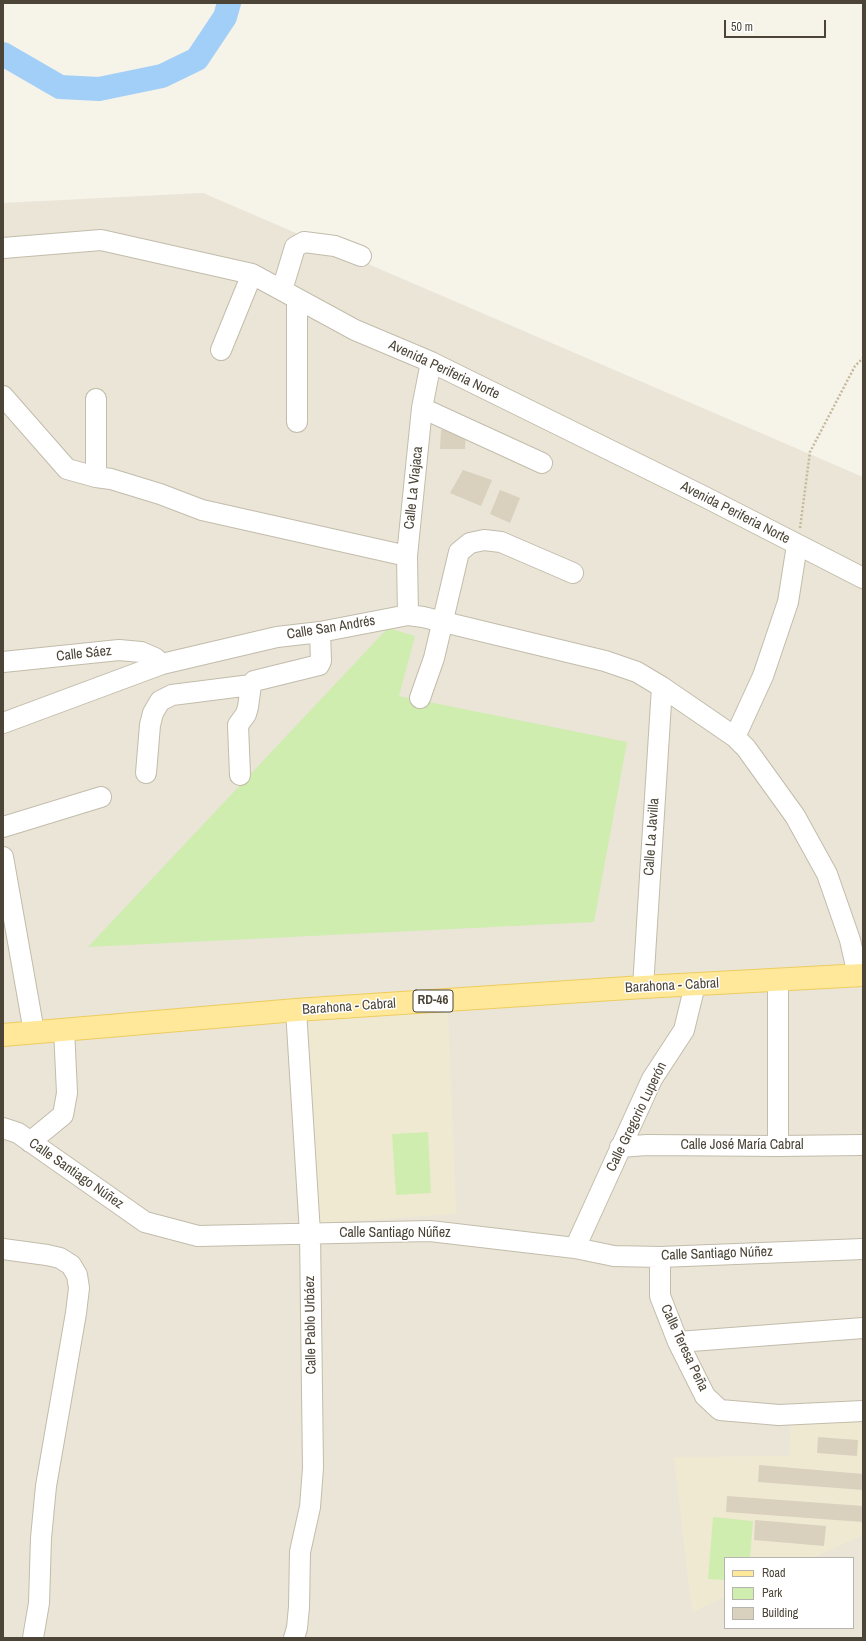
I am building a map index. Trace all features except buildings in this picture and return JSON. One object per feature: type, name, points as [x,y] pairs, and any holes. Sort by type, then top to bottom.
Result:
[{"type":"main road","name":"Barahona - Cabral","points":[[3,1035],[296,1010],[643,987],[861,975]]},
{"type":"street","name":"Avenida Periferia Norte","points":[[3,248],[101,240],[252,274],[354,330],[431,362],[863,578]]},
{"type":"street","points":[[297,422],[289,295],[295,246],[304,242],[334,246],[361,256]]},
{"type":"street","points":[[221,350],[252,274]]},
{"type":"street","name":"Calle La Viajaca","points":[[408,615],[407,556],[422,408],[431,362]]},
{"type":"street","points":[[3,396],[67,469],[96,477],[111,479],[160,494],[202,510],[407,556]]},
{"type":"street","points":[[96,399],[96,477]]},
{"type":"street","points":[[422,408],[542,463]]},
{"type":"street","points":[[420,698],[434,658],[459,552],[470,543],[484,540],[501,542],[573,573]]},
{"type":"street","points":[[735,737],[763,676],[788,602],[797,545]]},
{"type":"street","name":"Calle San Andrés","points":[[3,723],[162,664],[277,637],[320,632],[408,615],[443,621],[605,661],[637,672],[662,687],[735,737],[746,748],[795,816],[827,874],[861,975]]},
{"type":"street","points":[[240,775],[238,726],[246,714],[251,685],[254,681],[314,668],[319,665],[321,661],[320,632]]},
{"type":"street","name":"Calle Sáez","points":[[3,662],[119,650],[141,652],[155,658],[162,664]]},
{"type":"street","points":[[146,773],[150,725],[153,713],[160,701],[172,695],[251,685]]},
{"type":"street","name":"Calle La Javilla","points":[[643,987],[662,687]]},
{"type":"street","points":[[3,827],[101,797]]},
{"type":"street","points":[[3,857],[34,1032]]},
{"type":"street","points":[[778,980],[778,1146]]},
{"type":"street","name":"Calle Gregorio Luperón","points":[[575,1248],[652,1079],[684,1030],[695,985]]},
{"type":"street","name":"Calle Pablo Urbáez","points":[[294,1638],[297,1628],[299,1607],[300,1552],[310,1507],[313,1468],[310,1233],[296,1010]]},
{"type":"street","points":[[30,1142],[63,1115],[67,1093],[64,1029]]},
{"type":"street","name":"Calle Santiago Núñez","points":[[3,1128],[18,1133],[145,1222],[198,1236],[430,1230],[575,1248],[614,1256],[660,1257],[863,1249]]},
{"type":"street","name":"Calle José María Cabral","points":[[620,1147],[647,1145],[863,1145]]},
{"type":"street","points":[[3,1249],[60,1258],[71,1265],[77,1275],[79,1288],[46,1486],[41,1538],[39,1603],[33,1638]]},
{"type":"street","name":"Calle Teresa Peña","points":[[660,1257],[660,1296],[678,1342],[705,1396],[720,1410],[779,1415],[863,1411]]},
{"type":"street","points":[[678,1342],[863,1328]]},
{"type":"path","points":[[797,545],[810,452],[855,366],[863,358]]},
{"type":"shaded area","points":[[203,193],[863,477],[863,1638],[3,1638],[3,203]]},
{"type":"shaded area","points":[[448,1008],[456,1214],[320,1223],[308,1017]]},
{"type":"shaded area","points":[[863,1417],[863,1535],[814,1557],[724,1557],[724,1597],[692,1612],[674,1457],[789,1456],[791,1418]]},
{"type":"green space","points":[[388,628],[415,636],[399,696],[627,742],[594,922],[88,947]]},
{"type":"green space","points":[[428,1132],[431,1193],[396,1195],[392,1134]]},
{"type":"green space","points":[[713,1517],[753,1521],[750,1557],[724,1557],[724,1580],[708,1579]]},
{"type":"waterway","points":[[3,54],[60,87],[99,89],[162,76],[197,59],[225,17],[229,3]]}]
